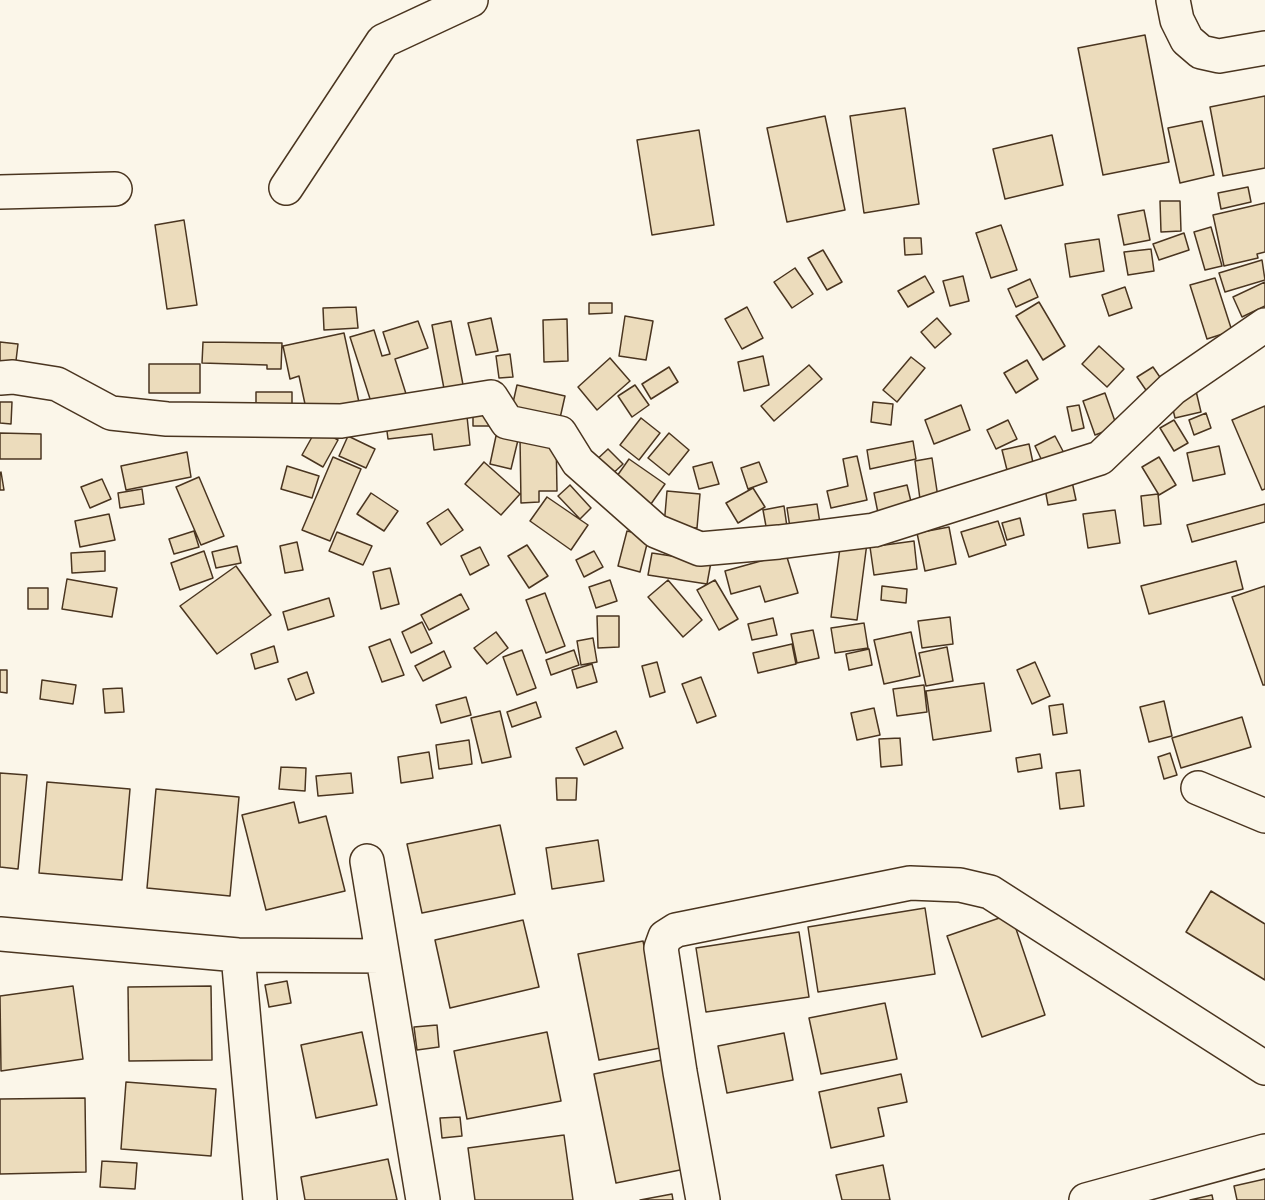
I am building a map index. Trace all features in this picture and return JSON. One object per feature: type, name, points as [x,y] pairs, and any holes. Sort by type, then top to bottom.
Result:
[{"type":"street","points":[[286,188],[383,41],[471,0]]},
{"type":"street","points":[[1173,0],[1177,20],[1187,40],[1201,52],[1219,56],[1265,48]]},
{"type":"street","points":[[0,192],[115,189]]},
{"type":"street","points":[[0,378],[14,377],[57,384],[111,413],[167,419],[341,421],[490,397],[507,422],[560,433],[578,462],[656,531],[700,549],[874,530],[1100,458],[1172,390],[1265,325]]},
{"type":"street","points":[[1198,788],[1265,816]]},
{"type":"street","points":[[367,861],[423,1200]]},
{"type":"street","points":[[703,1200],[661,948],[665,937],[676,930],[910,883],[960,885],[990,892],[1265,1068]]},
{"type":"street","points":[[0,934],[238,955],[381,956]]},
{"type":"street","points":[[238,955],[260,1200]]},
{"type":"street","points":[[1086,1200],[1265,1151]]},
{"type":"building","points":[[1145,35],[1169,162],[1103,175],[1078,48]]},
{"type":"building","points":[[1265,96],[1265,168],[1223,176],[1210,107]]},
{"type":"building","points":[[905,108],[919,204],[864,213],[850,116]]},
{"type":"building","points":[[825,116],[845,210],[787,222],[767,128]]},
{"type":"building","points":[[1202,121],[1214,175],[1180,183],[1168,128]]},
{"type":"building","points":[[699,130],[714,225],[652,235],[637,140]]},
{"type":"building","points":[[1052,135],[1063,185],[1005,199],[993,149]]},
{"type":"building","points":[[1248,187],[1251,202],[1221,209],[1218,193]]},
{"type":"building","points":[[1160,201],[1180,201],[1181,231],[1161,232]]},
{"type":"building","points":[[1265,203],[1265,252],[1257,254],[1258,258],[1224,266],[1213,215]]},
{"type":"building","points":[[1144,210],[1150,240],[1124,245],[1118,215]]},
{"type":"building","points":[[184,220],[197,305],[167,309],[155,225]]},
{"type":"building","points":[[1001,225],[1017,270],[991,278],[976,233]]},
{"type":"building","points":[[1211,227],[1222,266],[1205,270],[1194,232]]},
{"type":"building","points":[[1184,233],[1189,250],[1159,260],[1153,244]]},
{"type":"building","points":[[904,238],[921,238],[922,254],[905,255]]},
{"type":"building","points":[[1099,239],[1104,271],[1070,277],[1065,244]]},
{"type":"building","points":[[1151,249],[1154,271],[1128,275],[1124,252]]},
{"type":"building","points":[[823,250],[842,282],[827,290],[808,258]]},
{"type":"building","points":[[1262,260],[1265,280],[1225,292],[1219,273]]},
{"type":"building","points":[[795,268],[813,294],[792,308],[774,282]]},
{"type":"building","points":[[925,276],[934,292],[908,307],[898,291]]},
{"type":"building","points":[[963,276],[969,301],[950,306],[943,281]]},
{"type":"building","points":[[1215,278],[1232,331],[1207,339],[1190,285]]},
{"type":"building","points":[[1030,279],[1038,297],[1016,307],[1008,289]]},
{"type":"building","points":[[1265,282],[1265,306],[1242,317],[1233,297]]},
{"type":"building","points":[[1125,287],[1132,308],[1109,316],[1102,295]]},
{"type":"building","points":[[1039,302],[1065,346],[1043,360],[1016,316]]},
{"type":"building","points":[[589,303],[612,303],[612,313],[589,314]]},
{"type":"building","points":[[356,307],[358,328],[324,330],[323,308]]},
{"type":"building","points":[[747,307],[763,338],[742,349],[725,319]]},
{"type":"building","points":[[625,316],[653,321],[646,360],[619,356]]},
{"type":"building","points":[[491,318],[498,351],[476,355],[468,323]]},
{"type":"building","points":[[937,318],[951,334],[935,348],[921,332]]},
{"type":"building","points":[[567,319],[568,361],[544,362],[543,320]]},
{"type":"building","points":[[418,321],[428,348],[395,359],[407,397],[373,408],[350,337],[374,330],[382,356],[390,354],[383,332]]},
{"type":"building","points":[[451,321],[464,390],[445,394],[432,325]]},
{"type":"building","points":[[344,333],[360,407],[308,418],[299,376],[290,379],[283,346]]},
{"type":"building","points":[[0,342],[18,344],[15,369],[0,367]]},
{"type":"building","points":[[203,342],[282,343],[281,369],[267,369],[267,365],[202,363]]},
{"type":"building","points":[[1099,346],[1124,369],[1107,387],[1082,364]]},
{"type":"building","points":[[510,354],[513,377],[499,378],[496,356]]},
{"type":"building","points":[[763,356],[769,385],[744,391],[738,362]]},
{"type":"building","points":[[911,357],[925,368],[897,402],[883,390]]},
{"type":"building","points":[[610,358],[630,381],[597,410],[578,387]]},
{"type":"building","points":[[1027,360],[1038,379],[1016,393],[1004,373]]},
{"type":"building","points":[[149,364],[200,364],[200,393],[149,393]]},
{"type":"building","points":[[809,365],[822,379],[774,421],[761,406]]},
{"type":"building","points":[[669,367],[678,382],[651,399],[642,384]]},
{"type":"building","points":[[1153,367],[1166,386],[1150,396],[1137,377]]},
{"type":"building","points":[[517,385],[565,396],[558,427],[510,416]]},
{"type":"building","points":[[635,385],[649,405],[632,417],[618,396]]},
{"type":"building","points":[[1196,391],[1201,412],[1175,418],[1170,397]]},
{"type":"building","points":[[256,392],[292,392],[292,417],[256,417]]},
{"type":"building","points":[[1105,393],[1117,427],[1095,435],[1083,401]]},
{"type":"building","points":[[0,402],[12,402],[11,424],[0,423]]},
{"type":"building","points":[[873,402],[893,404],[891,425],[871,422]]},
{"type":"building","points":[[961,405],[970,430],[934,444],[925,420]]},
{"type":"building","points":[[1079,405],[1084,428],[1072,431],[1067,407]]},
{"type":"building","points":[[1265,406],[1265,489],[1262,490],[1232,420]]},
{"type":"building","points":[[466,407],[470,445],[434,450],[432,434],[388,439],[385,416]]},
{"type":"building","points":[[473,408],[494,408],[495,426],[473,426]]},
{"type":"building","points":[[1206,413],[1211,428],[1194,435],[1189,420]]},
{"type":"building","points":[[641,418],[660,433],[639,460],[620,445]]},
{"type":"building","points":[[1008,420],[1017,439],[996,449],[987,430]]},
{"type":"building","points":[[1174,420],[1188,443],[1174,451],[1160,428]]},
{"type":"building","points":[[317,428],[338,440],[323,467],[302,455]]},
{"type":"building","points":[[0,433],[41,434],[41,459],[0,459]]},
{"type":"building","points":[[669,433],[689,450],[669,475],[648,458]]},
{"type":"building","points":[[348,436],[375,449],[366,468],[339,456]]},
{"type":"building","points":[[496,436],[518,440],[511,469],[490,464]]},
{"type":"building","points":[[556,436],[557,491],[539,491],[539,502],[521,503],[520,437]]},
{"type":"building","points":[[1055,436],[1065,455],[1044,465],[1035,446]]},
{"type":"building","points":[[913,441],[916,459],[870,469],[867,450]]},
{"type":"building","points":[[1029,444],[1036,477],[1010,482],[1002,450]]},
{"type":"building","points":[[1219,446],[1225,474],[1193,481],[1187,453]]},
{"type":"building","points":[[608,449],[623,464],[607,479],[592,464]]},
{"type":"building","points":[[187,452],[191,477],[126,490],[121,466]]},
{"type":"building","points":[[857,456],[867,500],[831,508],[827,491],[848,486],[843,459]]},
{"type":"building","points":[[333,457],[361,469],[330,541],[302,530]]},
{"type":"building","points":[[1159,457],[1176,485],[1159,495],[1142,467]]},
{"type":"building","points":[[932,458],[939,504],[921,507],[915,461]]},
{"type":"building","points":[[629,459],[665,484],[646,511],[610,486]]},
{"type":"building","points":[[484,462],[520,494],[501,515],[465,484]]},
{"type":"building","points":[[712,462],[719,484],[699,489],[693,467]]},
{"type":"building","points":[[759,462],[767,482],[748,489],[741,468]]},
{"type":"building","points":[[287,466],[319,476],[312,498],[281,489]]},
{"type":"building","points":[[1,472],[4,490],[0,490]]},
{"type":"building","points":[[199,477],[224,536],[201,545],[176,487]]},
{"type":"building","points":[[1071,477],[1076,500],[1048,505],[1044,483]]},
{"type":"building","points":[[102,479],[111,499],[90,508],[81,487]]},
{"type":"building","points":[[570,485],[591,508],[580,519],[558,496]]},
{"type":"building","points":[[907,485],[913,510],[879,518],[874,493]]},
{"type":"building","points":[[753,488],[765,507],[738,523],[726,503]]},
{"type":"building","points":[[142,489],[144,504],[120,508],[118,493]]},
{"type":"building","points":[[667,491],[700,494],[697,528],[664,526]]},
{"type":"building","points":[[371,493],[398,511],[384,531],[357,514]]},
{"type":"building","points":[[1158,494],[1161,524],[1144,526],[1141,496]]},
{"type":"building","points":[[547,497],[588,525],[571,550],[530,521]]},
{"type":"building","points":[[817,504],[821,530],[791,534],[787,508]]},
{"type":"building","points":[[1265,504],[1265,522],[1192,542],[1187,525]]},
{"type":"building","points":[[784,506],[788,534],[768,537],[763,510]]},
{"type":"building","points":[[448,509],[463,530],[441,545],[427,523]]},
{"type":"building","points":[[1115,510],[1120,543],[1088,548],[1083,514]]},
{"type":"building","points":[[109,514],[115,540],[80,547],[75,521]]},
{"type":"building","points":[[1020,518],[1024,535],[1007,540],[1002,523]]},
{"type":"building","points":[[998,521],[1006,545],[969,557],[961,532]]},
{"type":"building","points":[[949,527],[956,564],[925,571],[917,533]]},
{"type":"building","points":[[194,531],[199,547],[174,554],[169,539]]},
{"type":"building","points":[[627,531],[649,536],[640,572],[618,566]]},
{"type":"building","points":[[337,532],[372,546],[363,565],[329,551]]},
{"type":"building","points":[[841,540],[867,543],[857,620],[831,617]]},
{"type":"building","points":[[914,541],[917,569],[874,575],[870,547]]},
{"type":"building","points":[[297,542],[303,570],[285,573],[280,546]]},
{"type":"building","points":[[527,545],[548,576],[529,588],[508,556]]},
{"type":"building","points":[[237,546],[241,563],[216,568],[212,552]]},
{"type":"building","points":[[480,547],[489,565],[470,575],[461,556]]},
{"type":"building","points":[[105,551],[105,571],[72,573],[71,553]]},
{"type":"building","points":[[204,551],[213,578],[180,590],[171,563]]},
{"type":"building","points":[[594,551],[603,567],[584,577],[576,560]]},
{"type":"building","points":[[652,553],[711,562],[707,584],[648,575]]},
{"type":"building","points":[[786,554],[798,593],[765,602],[760,586],[731,594],[725,571]]},
{"type":"building","points":[[1236,561],[1243,589],[1149,614],[1141,586]]},
{"type":"building","points":[[236,566],[271,615],[217,654],[180,606]]},
{"type":"building","points":[[390,568],[399,604],[381,609],[373,572]]},
{"type":"building","points":[[67,579],[117,588],[112,617],[62,609]]},
{"type":"building","points":[[610,580],[617,601],[596,608],[589,587]]},
{"type":"building","points":[[668,580],[702,620],[683,637],[648,597]]},
{"type":"building","points":[[715,580],[738,619],[719,630],[697,590]]},
{"type":"building","points":[[882,586],[907,589],[906,603],[881,600]]},
{"type":"building","points":[[1265,586],[1265,685],[1263,685],[1232,597]]},
{"type":"building","points":[[28,588],[48,588],[48,609],[28,609]]},
{"type":"building","points":[[545,593],[565,646],[546,653],[526,600]]},
{"type":"building","points":[[461,594],[469,609],[429,630],[421,615]]},
{"type":"building","points":[[329,598],[334,616],[288,630],[283,612]]},
{"type":"building","points":[[597,616],[619,616],[619,647],[598,648]]},
{"type":"building","points":[[950,617],[953,644],[922,648],[918,621]]},
{"type":"building","points":[[773,618],[777,635],[752,640],[748,624]]},
{"type":"building","points":[[422,622],[432,643],[411,653],[402,632]]},
{"type":"building","points":[[864,623],[868,648],[835,653],[831,628]]},
{"type":"building","points":[[813,630],[819,658],[797,663],[791,634]]},
{"type":"building","points":[[496,632],[508,648],[487,664],[474,648]]},
{"type":"building","points":[[911,632],[920,676],[884,684],[874,640]]},
{"type":"building","points":[[593,638],[597,662],[581,665],[577,641]]},
{"type":"building","points":[[390,639],[404,675],[382,682],[369,647]]},
{"type":"building","points":[[792,644],[796,664],[758,673],[753,653]]},
{"type":"building","points":[[274,646],[278,662],[255,669],[251,654]]},
{"type":"building","points":[[947,647],[953,681],[926,686],[919,653]]},
{"type":"building","points":[[869,649],[872,665],[849,670],[846,654]]},
{"type":"building","points":[[522,650],[536,688],[517,695],[503,657]]},
{"type":"building","points":[[574,650],[579,665],[551,675],[546,660]]},
{"type":"building","points":[[444,651],[451,667],[423,681],[415,666]]},
{"type":"building","points":[[657,662],[665,692],[650,697],[642,666]]},
{"type":"building","points":[[1035,662],[1050,696],[1032,704],[1017,670]]},
{"type":"building","points":[[592,664],[597,682],[577,688],[572,670]]},
{"type":"building","points":[[0,670],[7,670],[7,693],[0,692]]},
{"type":"building","points":[[307,672],[314,693],[296,700],[288,679]]},
{"type":"building","points":[[701,677],[716,716],[697,723],[682,684]]},
{"type":"building","points":[[42,680],[76,685],[73,704],[40,699]]},
{"type":"building","points":[[984,683],[991,731],[933,740],[926,691]]},
{"type":"building","points":[[924,685],[927,712],[897,716],[893,689]]},
{"type":"building","points":[[122,688],[124,712],[105,713],[103,689]]},
{"type":"building","points":[[466,697],[471,715],[441,723],[436,705]]},
{"type":"building","points":[[1164,701],[1172,736],[1149,742],[1140,707]]},
{"type":"building","points":[[536,702],[541,717],[512,727],[507,712]]},
{"type":"building","points":[[1063,704],[1067,733],[1053,735],[1049,706]]},
{"type":"building","points":[[874,708],[880,735],[857,740],[851,713]]},
{"type":"building","points":[[500,711],[511,757],[482,763],[471,718]]},
{"type":"building","points":[[1242,717],[1251,747],[1181,768],[1172,738]]},
{"type":"building","points":[[616,731],[623,748],[584,765],[576,748]]},
{"type":"building","points":[[900,738],[902,765],[881,767],[879,739]]},
{"type":"building","points":[[469,740],[472,764],[439,769],[436,745]]},
{"type":"building","points":[[429,752],[433,778],[401,783],[398,757]]},
{"type":"building","points":[[1170,753],[1177,775],[1164,779],[1158,757]]},
{"type":"building","points":[[1040,754],[1042,768],[1018,772],[1016,758]]},
{"type":"building","points":[[281,767],[306,768],[305,791],[279,789]]},
{"type":"building","points":[[1080,770],[1084,806],[1060,809],[1056,773]]},
{"type":"building","points":[[0,773],[27,775],[18,869],[0,867]]},
{"type":"building","points":[[351,773],[353,793],[318,796],[316,776]]},
{"type":"building","points":[[556,778],[577,778],[576,800],[557,800]]},
{"type":"building","points":[[47,782],[130,789],[122,880],[39,873]]},
{"type":"building","points":[[156,789],[239,797],[230,896],[147,888]]},
{"type":"building","points":[[294,802],[299,823],[326,816],[345,891],[266,910],[242,815]]},
{"type":"building","points":[[500,825],[515,894],[422,913],[407,844]]},
{"type":"building","points":[[598,840],[604,881],[552,889],[546,848]]},
{"type":"building","points":[[1211,891],[1265,924],[1265,980],[1186,932]]},
{"type":"building","points":[[925,908],[935,974],[818,992],[808,927]]},
{"type":"building","points":[[1011,914],[1045,1015],[982,1037],[947,936]]},
{"type":"building","points":[[523,920],[539,987],[450,1008],[435,940]]},
{"type":"building","points":[[799,932],[809,997],[706,1012],[696,948]]},
{"type":"building","points":[[643,941],[665,1047],[599,1060],[578,954]]},
{"type":"building","points":[[287,981],[291,1003],[269,1007],[265,985]]},
{"type":"building","points":[[73,986],[83,1059],[1,1071],[0,996]]},
{"type":"building","points":[[211,986],[212,1060],[129,1061],[128,987]]},
{"type":"building","points":[[885,1003],[897,1059],[821,1074],[809,1018]]},
{"type":"building","points":[[437,1025],[439,1047],[417,1050],[414,1027]]},
{"type":"building","points":[[362,1032],[377,1105],[316,1118],[301,1045]]},
{"type":"building","points":[[547,1032],[561,1101],[467,1119],[454,1051]]},
{"type":"building","points":[[784,1033],[793,1080],[727,1093],[718,1046]]},
{"type":"building","points":[[662,1060],[685,1169],[616,1183],[594,1074]]},
{"type":"building","points":[[901,1074],[907,1102],[878,1108],[884,1136],[831,1148],[819,1092]]},
{"type":"building","points":[[126,1082],[216,1089],[211,1156],[121,1149]]},
{"type":"building","points":[[85,1098],[86,1172],[0,1174],[0,1099]]},
{"type":"building","points":[[460,1117],[462,1136],[442,1138],[440,1118]]},
{"type":"building","points":[[564,1135],[573,1200],[475,1200],[468,1148]]},
{"type":"building","points":[[388,1159],[397,1200],[305,1200],[301,1177]]},
{"type":"building","points":[[102,1161],[137,1163],[135,1189],[100,1187]]},
{"type":"building","points":[[883,1165],[890,1200],[842,1200],[836,1175]]},
{"type":"building","points":[[1265,1179],[1265,1200],[1237,1200],[1234,1186]]},
{"type":"building","points":[[672,1194],[673,1200],[640,1200]]},
{"type":"building","points":[[1212,1195],[1213,1200],[1190,1200]]}]
